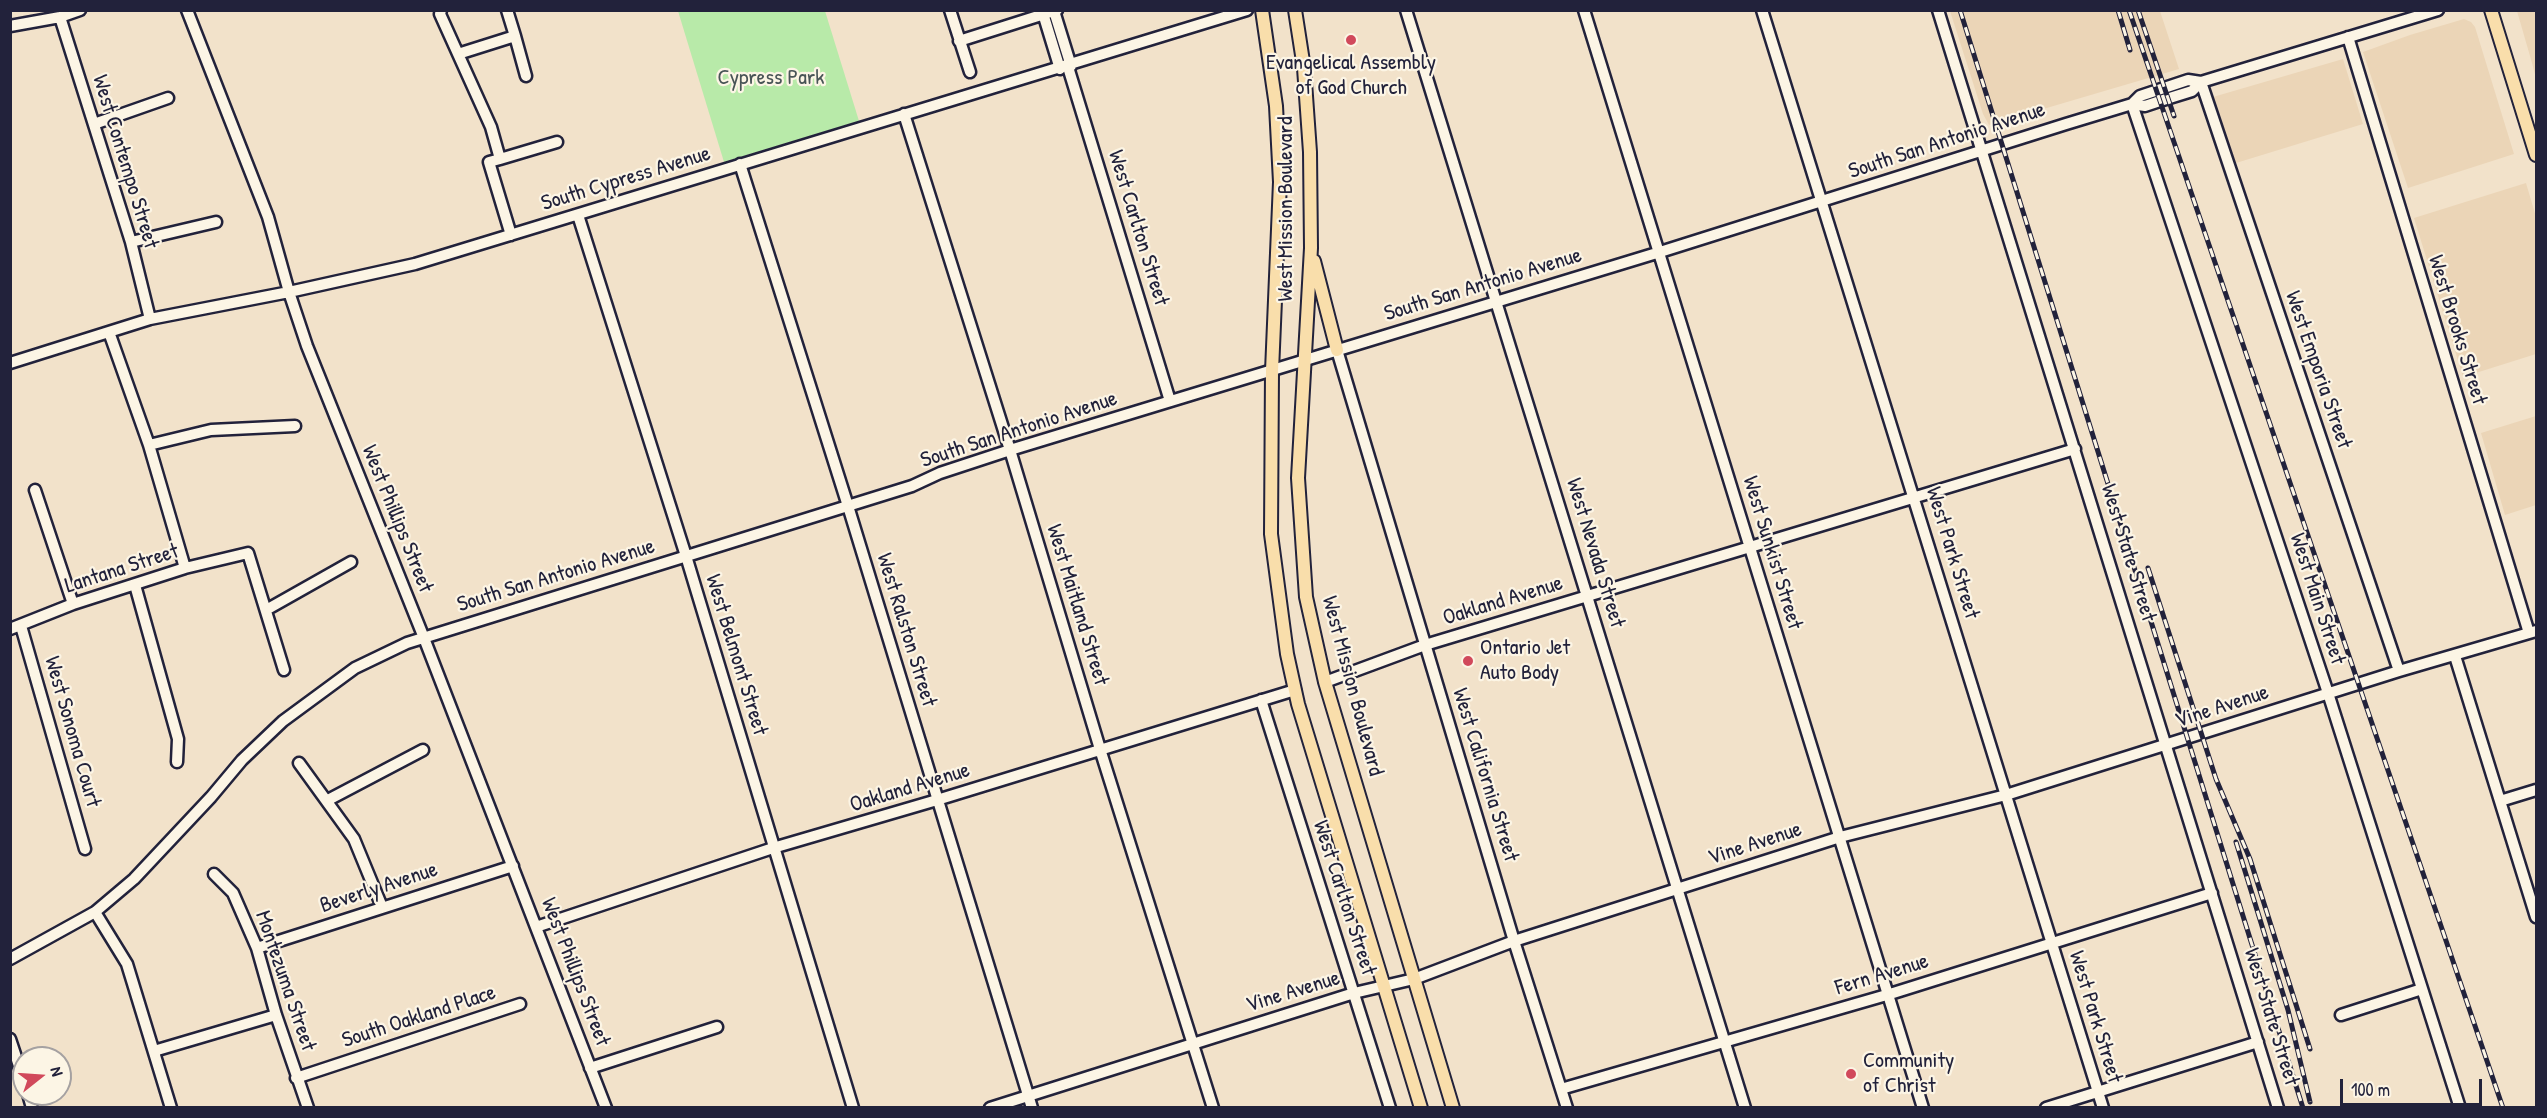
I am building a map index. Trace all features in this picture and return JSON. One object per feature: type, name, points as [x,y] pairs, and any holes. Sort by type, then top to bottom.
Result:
[{"type":"main road","name":"West Mission Boulevard","points":[[1262,10],[1276,106],[1280,182],[1272,371],[1271,534],[1287,654],[1301,716],[1421,1107]]},
{"type":"main road","name":"West Mission Boulevard","points":[[1295,10],[1304,68],[1310,152],[1311,248],[1298,478],[1306,597],[1325,682],[1453,1107]]},
{"type":"main road","points":[[2492,10],[2536,155]]},
{"type":"main road","points":[[1311,248],[1337,350]]},
{"type":"street","points":[[10,26],[60,17],[80,10]]},
{"type":"street","name":"West Phillips Street","points":[[187,10],[268,217],[289,292],[311,355],[424,638],[606,1107]]},
{"type":"street","points":[[441,10],[440,14],[491,127],[500,159]]},
{"type":"street","points":[[507,10],[526,76]]},
{"type":"street","points":[[950,10],[970,72]]},
{"type":"street","name":"South Cypress Avenue","points":[[10,363],[150,319],[289,292],[415,264],[1247,10]]},
{"type":"street","name":"West Nevada Street","points":[[1406,10],[1588,595],[1723,1042],[1745,1107]]},
{"type":"street","name":"West Sunkist Street","points":[[1584,10],[1749,547],[1890,994],[1923,1107]]},
{"type":"street","name":"West Park Street","points":[[1762,10],[2103,1107]]},
{"type":"street","name":"West State Street","points":[[1938,10],[2278,1107]]},
{"type":"street","name":"South San Antonio Avenue","points":[[10,959],[94,912],[134,879],[211,797],[242,760],[283,721],[355,668],[407,643],[912,486],[940,473],[1010,450],[1660,252],[2132,104],[2145,106],[2160,102],[2192,91],[2201,82],[2438,10]]},
{"type":"street","points":[[959,41],[1049,12]]},
{"type":"street","name":"West Carlton Street","points":[[1049,12],[1170,401]]},
{"type":"street","name":"West Contempo Street","points":[[60,17],[131,242],[150,319]]},
{"type":"street","points":[[458,54],[515,36]]},
{"type":"street","name":"West Brooks Street","points":[[2348,37],[2533,632]]},
{"type":"street","name":"West Emporia Street","points":[[2201,82],[2399,671]]},
{"type":"street","points":[[94,124],[168,98]]},
{"type":"street","name":"West Main Street","points":[[2132,104],[2328,693],[2460,1107]]},
{"type":"street","name":"West Maitland Street","points":[[904,114],[1213,1107]]},
{"type":"street","points":[[511,235],[489,162],[557,142]]},
{"type":"street","name":"West Ralston Street","points":[[740,164],[848,506],[1032,1107]]},
{"type":"street","name":"West Belmont Street","points":[[578,215],[686,556],[773,848],[854,1107]]},
{"type":"street","points":[[131,242],[216,222]]},
{"type":"street","points":[[109,332],[149,445],[185,568]]},
{"type":"street","name":"West California Street","points":[[1337,350],[1514,941],[1567,1107]]},
{"type":"street","points":[[149,445],[210,430],[295,426]]},
{"type":"street","name":"Oakland Avenue","points":[[1325,682],[1425,645],[2075,449]]},
{"type":"street","points":[[35,490],[73,604]]},
{"type":"street","name":"Lantana Street","points":[[16,627],[73,604],[185,568],[248,553],[266,610]]},
{"type":"street","points":[[284,670],[266,610],[351,562]]},
{"type":"street","points":[[135,585],[178,739],[177,762]]},
{"type":"street","name":"West Sonoma Court","points":[[16,627],[85,849]]},
{"type":"street","name":"Vine Avenue","points":[[990,1107],[1354,993],[1414,979],[1514,941],[1840,837],[2006,795],[2399,671],[2533,632]]},
{"type":"street","points":[[2455,656],[2536,917]]},
{"type":"street","name":"Oakland Avenue","points":[[536,927],[773,848],[1295,690]]},
{"type":"street","name":"West Carlton Street","points":[[1260,700],[1390,1107]]},
{"type":"street","points":[[328,800],[423,750]]},
{"type":"street","points":[[299,763],[354,838],[382,907]]},
{"type":"street","points":[[2500,801],[2536,790]]},
{"type":"street","name":"Beverly Avenue","points":[[257,948],[513,866]]},
{"type":"street","name":"Montezuma Street","points":[[214,874],[233,893],[257,948],[296,1078],[308,1107]]},
{"type":"street","name":"Fern Avenue","points":[[1561,1089],[1890,994],[2212,893]]},
{"type":"street","points":[[94,912],[127,963],[171,1107]]},
{"type":"street","points":[[2342,1015],[2422,989]]},
{"type":"street","name":"South Oakland Place","points":[[296,1078],[520,1004]]},
{"type":"street","points":[[154,1051],[276,1015]]},
{"type":"street","points":[[590,1068],[717,1027]]},
{"type":"street","points":[[2046,1107],[2258,1042]]},
{"type":"shaded area","points":[[1950,11],[2160,11],[2179,69],[1989,125],[1983,114]]},
{"type":"shaded area","points":[[2517,11],[2536,11],[2536,78],[2532,63]]},
{"type":"shaded area","points":[[2464,19],[2475,27],[2514,154],[2408,188],[2363,52]]},
{"type":"shaded area","points":[[2343,59],[2363,124],[2236,163],[2213,97]]},
{"type":"shaded area","points":[[2526,183],[2536,217],[2536,354],[2463,377],[2414,218]]},
{"type":"shaded area","points":[[2536,416],[2536,505],[2505,515],[2481,433]]},
{"type":"green space","name":"Cypress Park","points":[[678,11],[825,11],[859,121],[724,162]]},
{"type":"railway","points":[[1960,10],[2303,1108]]},
{"type":"railway","points":[[2118,10],[2130,50]]},
{"type":"railway","points":[[2129,10],[2503,1108]]},
{"type":"railway","points":[[2138,10],[2174,116]]},
{"type":"railway","points":[[2148,568],[2216,779],[2250,859],[2310,1049]]},
{"type":"railway","points":[[2236,842],[2288,1010],[2310,1102]]},
{"type":"place","name":"Evangelical Assembly of God Church","points":[[1351,40]]},
{"type":"place","name":"Ontario Jet Auto Body","points":[[1468,661]]},
{"type":"place","name":"Community of Christ","points":[[1851,1074]]}]
